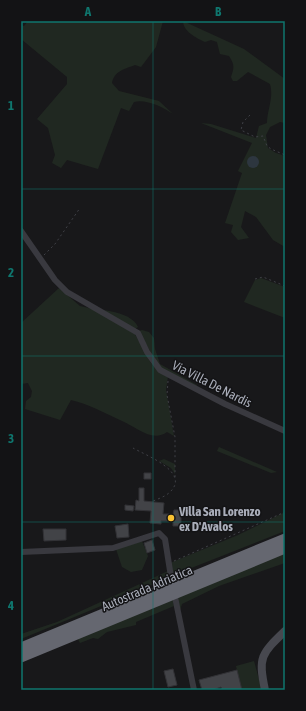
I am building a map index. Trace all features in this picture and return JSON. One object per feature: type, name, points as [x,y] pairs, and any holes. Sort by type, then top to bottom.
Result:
[{"type":"highway","name":"Autostrada Adriatica","points":[[21,648],[285,539]]},
{"type":"highway","name":"Autostrada Adriatica","points":[[21,657],[285,548]]},
{"type":"street","name":"Via Villa De Nardis","points":[[21,231],[55,280],[67,292],[138,333],[156,366],[169,375],[225,404],[285,431]]},
{"type":"street","points":[[21,552],[113,548],[159,533],[165,539],[171,577]]},
{"type":"street","points":[[175,597],[194,690]]},
{"type":"street","points":[[265,690],[261,672],[262,656],[271,644],[285,631]]},
{"type":"path","points":[[250,115],[243,122],[241,130],[255,137],[263,136],[267,146],[285,155]]},
{"type":"path","points":[[40,258],[55,244],[80,208]]},
{"type":"path","points":[[255,279],[263,277],[285,286]]},
{"type":"path","points":[[151,502],[170,493],[173,489],[175,478],[175,437],[167,395],[169,375]]},
{"type":"path","points":[[133,448],[171,470],[175,478]]},
{"type":"path","points":[[169,562],[186,557],[285,512]]},
{"type":"shaded area","points":[[28,21],[163,21],[156,47],[141,67],[135,65],[120,71],[113,79],[112,83],[119,91],[159,101],[173,114],[154,104],[139,101],[134,102],[129,111],[121,108],[98,169],[67,160],[61,168],[52,163],[55,155],[48,128],[37,119],[67,84],[67,77],[21,39],[21,25],[24,26]]},
{"type":"shaded area","points":[[183,21],[244,49],[285,79],[285,123],[280,122],[270,127],[266,135],[268,148],[285,156],[285,247],[273,240],[256,217],[245,211],[241,227],[249,238],[238,240],[231,232],[233,225],[225,223],[242,173],[238,171],[252,143],[201,123],[211,124],[256,138],[259,126],[267,123],[271,99],[270,84],[248,72],[237,81],[233,81],[231,77],[233,64],[229,56],[220,54],[217,42],[211,40],[205,42],[191,34],[185,28]]},
{"type":"shaded area","points":[[255,156],[258,157],[258,167],[251,168],[248,167],[247,160],[248,157]]},
{"type":"shaded area","points":[[261,278],[285,287],[285,318],[244,302],[255,280]]},
{"type":"shaded area","points":[[59,288],[80,306],[93,309],[135,334],[151,363],[160,372],[168,376],[166,390],[174,436],[167,432],[161,435],[150,435],[96,409],[71,400],[60,420],[25,409],[26,401],[31,397],[32,391],[28,383],[21,384],[21,323]]},
{"type":"shaded area","points":[[102,310],[112,311],[132,319],[138,327],[135,329]]},
{"type":"shaded area","points":[[142,330],[149,332],[154,338],[155,349],[160,364],[197,385],[196,387],[163,370],[157,364],[139,331]]},
{"type":"shaded area","points":[[219,447],[277,472],[271,473],[217,451]]},
{"type":"shaded area","points":[[164,459],[175,464],[175,474],[171,468],[159,461]]},
{"type":"shaded area","points":[[285,512],[285,531],[171,576],[170,563],[238,535]]},
{"type":"shaded area","points":[[142,541],[148,556],[142,570],[131,572],[122,567],[116,549]]},
{"type":"shaded area","points":[[285,553],[285,563],[219,586],[182,604],[180,610],[177,596]]},
{"type":"shaded area","points":[[168,571],[169,578],[21,639],[21,634],[57,622]]},
{"type":"shaded area","points":[[172,597],[174,606],[136,622],[136,625],[107,632],[98,639],[93,638],[80,643],[77,637]]},
{"type":"shaded area","points":[[254,661],[262,690],[242,690],[236,666]]},
{"type":"building","points":[[144,473],[151,473],[151,479],[144,479]]},
{"type":"building","points":[[139,488],[144,488],[144,501],[164,503],[163,514],[173,514],[174,510],[181,510],[181,526],[173,526],[173,521],[161,521],[161,524],[150,523],[151,511],[135,510],[136,500],[139,501]]},
{"type":"building","points":[[125,505],[134,506],[133,511],[125,510]]},
{"type":"building","points":[[128,524],[129,537],[117,538],[115,526]]},
{"type":"building","points":[[43,529],[66,529],[66,540],[44,541]]},
{"type":"building","points":[[152,540],[155,550],[147,553],[144,543]]},
{"type":"building","points":[[173,669],[177,685],[168,687],[164,671]]},
{"type":"building","points":[[237,670],[242,690],[222,690],[221,687],[213,690],[202,690],[199,680]]},
{"type":"place","name":"Villa San Lorenzo ex D'Avalos","points":[[171,518]]}]
